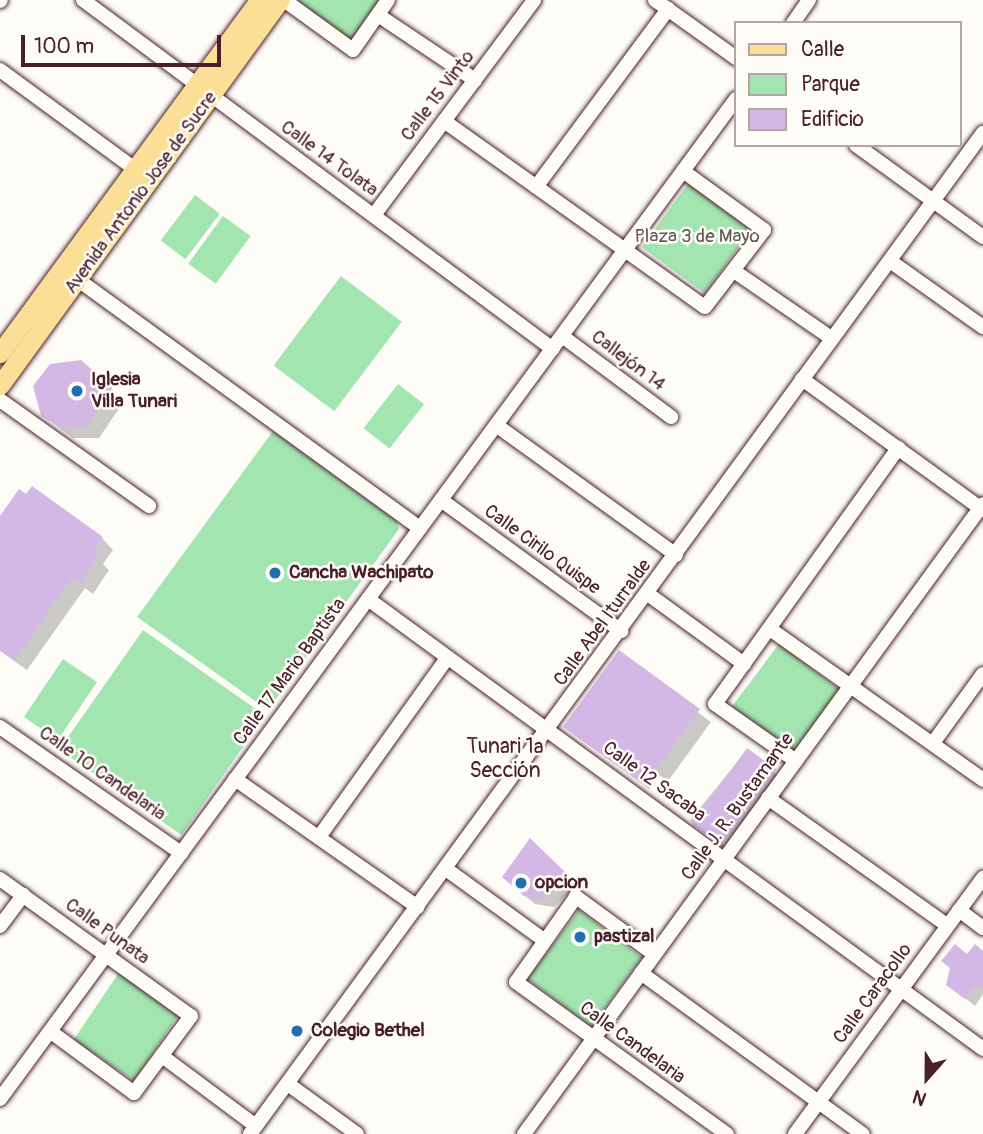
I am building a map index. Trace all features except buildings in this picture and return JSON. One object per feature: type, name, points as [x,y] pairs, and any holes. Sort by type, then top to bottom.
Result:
[{"type":"main road","name":"Avenida Antonio Jose de Sucre","points":[[0,384],[8,346],[142,175],[204,90],[259,0]]},
{"type":"main road","name":"Avenida Antonio Jose de Sucre","points":[[204,90],[282,0]]},
{"type":"main road","name":"Avenida Antonio Jose de Sucre","points":[[8,346],[77,279],[142,175]]},
{"type":"street","name":"Calle 14 Tolata","points":[[83,0],[553,348]]},
{"type":"street","points":[[282,0],[353,50],[388,0]]},
{"type":"street","name":"Calle 15 Vinto","points":[[374,215],[534,0]]},
{"type":"street","points":[[654,0],[734,57]]},
{"type":"street","points":[[794,21],[809,0]]},
{"type":"street","points":[[536,187],[668,9]]},
{"type":"street","points":[[378,15],[474,80]]},
{"type":"street","points":[[0,70],[142,175]]},
{"type":"street","name":"Calle 17 Mario Baptista","points":[[0,1099],[734,102]]},
{"type":"street","points":[[444,121],[705,307],[764,230],[684,171]]},
{"type":"street","name":"Calle Abel Iturralde","points":[[253,1130],[549,730],[831,338],[983,133]]},
{"type":"street","points":[[859,147],[983,237]]},
{"type":"street","points":[[890,261],[983,327]]},
{"type":"street","points":[[734,271],[831,338]]},
{"type":"street","points":[[77,279],[420,528]]},
{"type":"street","name":"Callejón 14","points":[[562,336],[671,417]]},
{"type":"street","points":[[802,379],[982,507]]},
{"type":"street","points":[[0,400],[149,506]]},
{"type":"street","points":[[496,425],[676,555]]},
{"type":"street","points":[[796,761],[715,704],[898,448]]},
{"type":"street","name":"Calle Cirilo Quispe","points":[[441,500],[621,631]]},
{"type":"street","name":"Calle J. R. Bustamante","points":[[524,1134],[982,507]]},
{"type":"street","points":[[648,594],[744,664]]},
{"type":"street","name":"Calle 12 Sacaba","points":[[368,599],[981,1045]]},
{"type":"street","points":[[770,629],[983,780]]},
{"type":"street","points":[[319,837],[447,658]]},
{"type":"street","points":[[933,743],[983,674]]},
{"type":"street","name":"Calle 10 Candelaria","points":[[2,732],[181,853]]},
{"type":"street","points":[[235,779],[418,907]]},
{"type":"street","points":[[768,798],[947,925]]},
{"type":"street","points":[[446,869],[545,941],[576,897],[654,954]]},
{"type":"street","name":"Calle Punata","points":[[0,878],[191,1016],[162,1056]]},
{"type":"street","name":"Calle Caracollo","points":[[795,1134],[983,878]]},
{"type":"street","points":[[0,926],[23,895]]},
{"type":"street","points":[[959,910],[983,928]]},
{"type":"street","name":"Calle Candelaria","points":[[545,941],[516,982],[727,1134]]},
{"type":"street","points":[[641,973],[863,1134]]},
{"type":"street","points":[[50,1031],[134,1093],[162,1056],[253,1130]]},
{"type":"street","points":[[288,1084],[356,1134]]},
{"type":"green space","points":[[290,0],[384,0],[351,45]]},
{"type":"green space","name":"Plaza 3 de Mayo","points":[[690,181],[753,227],[705,293],[642,247]]},
{"type":"green space","points":[[195,195],[220,214],[185,259],[161,241]]},
{"type":"green space","points":[[223,216],[251,236],[216,284],[188,264]]},
{"type":"green space","points":[[341,276],[402,322],[334,411],[274,365]]},
{"type":"green space","points":[[398,384],[424,404],[390,448],[364,428]]},
{"type":"green space","name":"Cancha Wachipato","points":[[273,431],[397,521],[399,529],[268,710],[137,617]]},
{"type":"green space","points":[[143,630],[265,715],[181,835],[59,750]]},
{"type":"green space","points":[[779,644],[841,691],[794,753],[732,706]]},
{"type":"green space","points":[[63,659],[97,682],[58,740],[24,717]]},
{"type":"green space","points":[[579,910],[642,958],[590,1026],[527,979]]},
{"type":"green space","points":[[120,971],[181,1012],[134,1081],[74,1040]]},
{"type":"place","name":"Iglesia Villa Tunari","points":[[77,391]]},
{"type":"place","name":"Cancha Wachipato","points":[[275,573]]},
{"type":"place","name":"opcion","points":[[521,883]]},
{"type":"place","name":"pastizal","points":[[580,937]]},
{"type":"place","name":"Colegio Bethel","points":[[297,1031]]},
{"type":"district","name":"Tunari 1ª Sección","points":[[505,759]]}]
